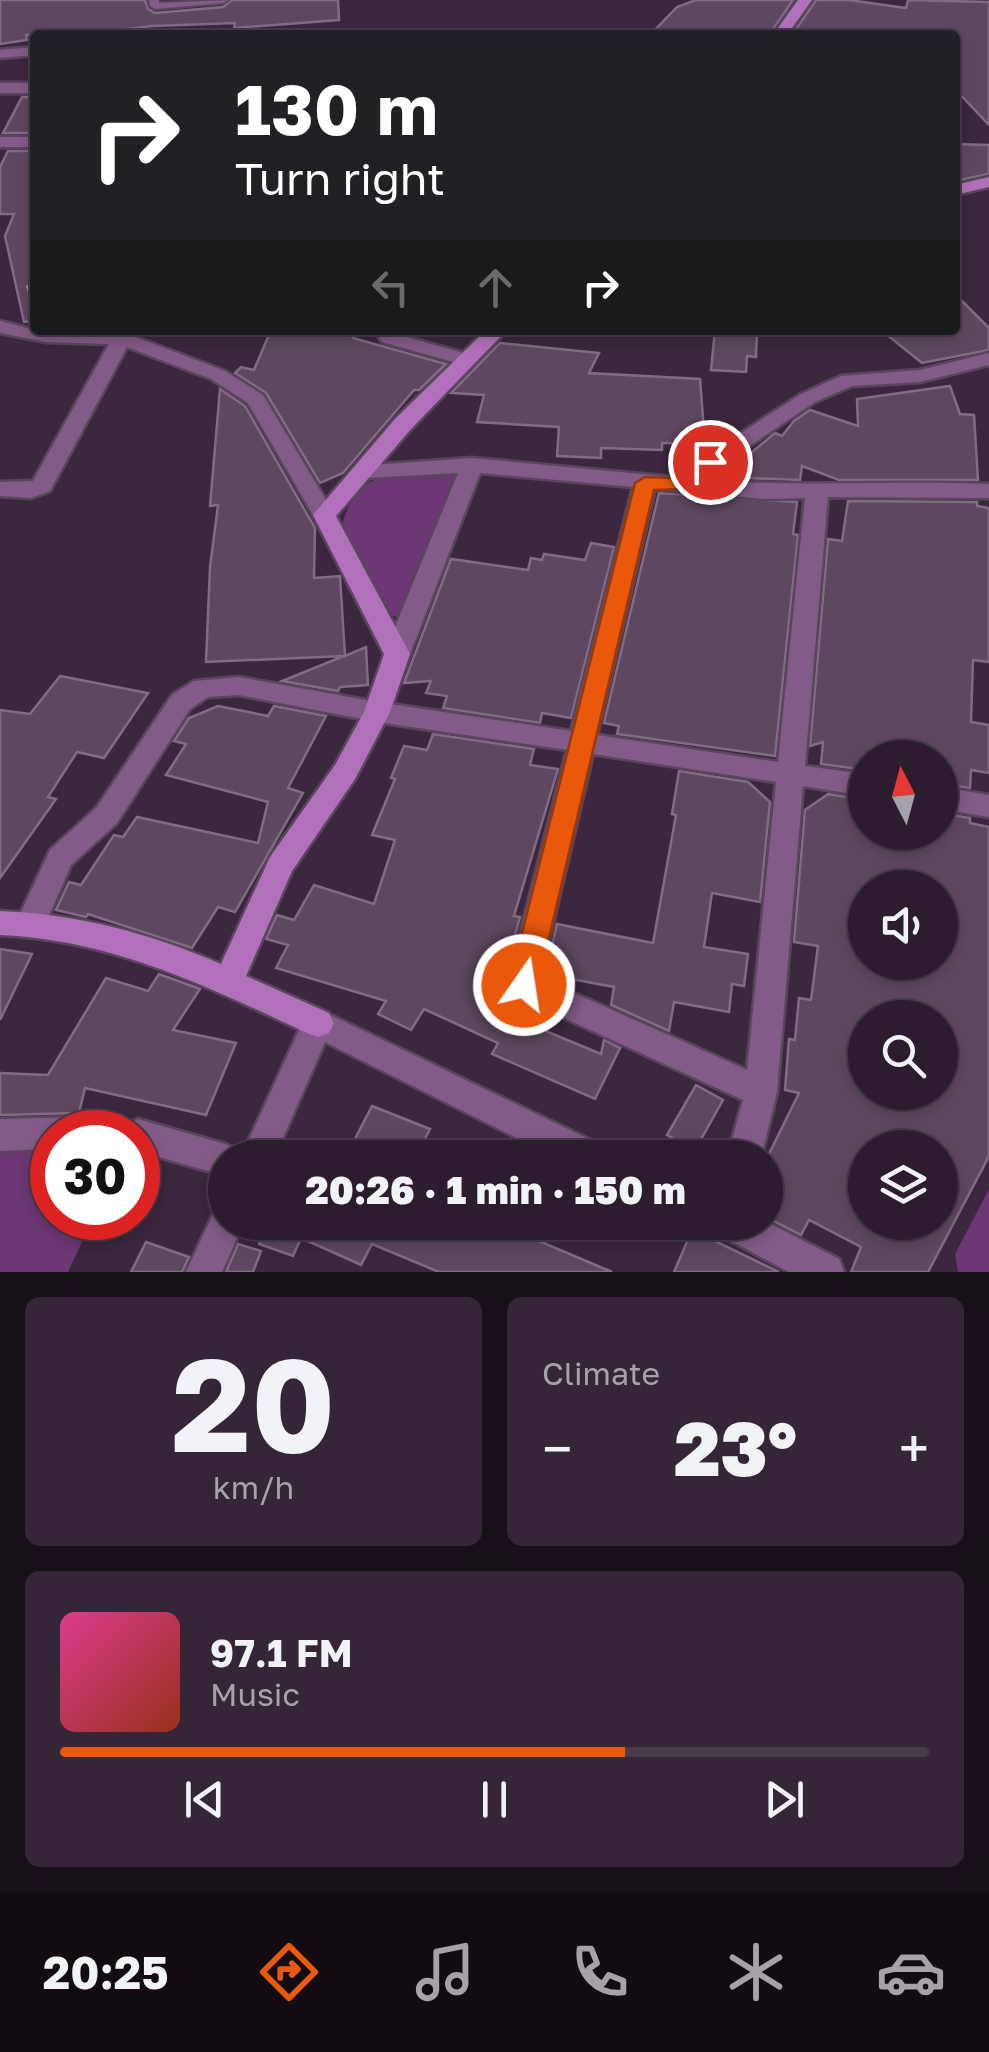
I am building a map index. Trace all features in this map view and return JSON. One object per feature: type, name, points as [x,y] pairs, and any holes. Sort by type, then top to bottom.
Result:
[{"type":"street","points":[[784,30],[806,0]]},
{"type":"street","points":[[0,78],[3,54],[30,51]]},
{"type":"street","points":[[0,88],[30,88]]},
{"type":"street","points":[[0,142],[30,142]]},
{"type":"street","points":[[960,189],[989,182]]},
{"type":"street","points":[[0,328],[30,333]]},
{"type":"street","points":[[40,335],[84,335]]},
{"type":"street","points":[[0,489],[31,491],[42,486],[122,335]]},
{"type":"street","points":[[125,335],[218,376],[256,399],[397,654]]},
{"type":"street","points":[[324,516],[464,359],[490,335]]},
{"type":"street","points":[[389,338],[464,359]]},
{"type":"street","points":[[678,484],[808,398],[848,380],[920,376],[989,359]]},
{"type":"street","points":[[365,471],[472,465],[645,483],[817,494],[923,488],[989,491]]},
{"type":"street","points":[[228,982],[280,865],[346,772],[377,712],[472,465]]},
{"type":"street","points":[[645,483],[524,985],[761,1092]]},
{"type":"street","points":[[749,1140],[761,1092],[817,494]]},
{"type":"street","points":[[555,1140],[318,1024],[146,947],[91,931],[15,923],[60,858],[108,815],[181,702],[203,688],[239,686],[377,712],[848,782]]},
{"type":"street","points":[[958,801],[989,806]]},
{"type":"street","points":[[265,1140],[318,1024]]},
{"type":"street","points":[[0,1134],[30,1133]]},
{"type":"street","points":[[160,1142],[208,1155]]},
{"type":"street","points":[[204,1272],[219,1240]]},
{"type":"street","points":[[765,1240],[826,1272]]},
{"type":"lane","points":[[154,0],[155,6],[223,0]]},
{"type":"shaded area","points":[[443,472],[458,477],[400,617],[392,616],[341,527],[348,508],[367,484],[392,475]]},
{"type":"shaded area","points":[[30,1148],[30,1240],[83,1240],[68,1272],[0,1272],[0,1150]]},
{"type":"shaded area","points":[[989,1189],[989,1272],[958,1272],[955,1254]]},
{"type":"building","points":[[0,0],[145,0],[148,9],[155,13],[223,7],[232,0],[338,0],[339,20],[234,28],[235,23],[30,30],[27,40],[0,44]]},
{"type":"building","points":[[696,0],[793,0],[772,30],[655,30],[677,7]]},
{"type":"building","points":[[816,0],[906,8],[908,0],[989,2],[989,125],[960,94],[960,30],[795,30]]},
{"type":"building","points":[[22,97],[30,97],[30,133],[3,133]]},
{"type":"building","points":[[960,144],[989,145],[989,174],[960,180]]},
{"type":"building","points":[[8,151],[30,151],[30,321],[24,322],[5,236],[14,214],[0,214],[0,167]]},
{"type":"building","points":[[960,299],[989,328],[989,350],[922,363],[887,335],[960,335]]},
{"type":"building","points":[[269,335],[353,335],[446,364],[419,390],[414,390],[343,473],[320,483],[266,393],[235,373],[241,367],[254,370]]},
{"type":"building","points":[[714,335],[757,335],[756,357],[747,356],[746,372],[711,370]]},
{"type":"building","points":[[500,343],[599,353],[589,373],[700,379],[705,444],[662,443],[662,450],[601,448],[601,458],[557,456],[559,427],[477,422],[484,395],[451,393]]},
{"type":"building","points":[[950,386],[960,414],[974,415],[978,480],[839,480],[802,466],[800,480],[719,477],[734,461],[746,457],[775,433],[782,436],[810,410],[858,426],[857,399]]},
{"type":"building","points":[[220,389],[245,406],[315,528],[314,578],[340,576],[345,656],[366,647],[368,685],[340,687],[338,691],[282,681],[344,656],[206,662],[210,567],[218,505],[210,506]]},
{"type":"building","points":[[659,493],[797,502],[793,534],[798,535],[775,756],[617,734],[619,726],[604,723]]},
{"type":"building","points":[[848,501],[977,502],[977,506],[989,508],[989,662],[973,660],[971,722],[989,725],[989,773],[971,770],[970,788],[958,786],[958,740],[848,740],[848,768],[821,764],[823,742],[810,746],[828,539],[842,541]]},
{"type":"building","points":[[591,543],[614,547],[571,718],[542,713],[540,723],[443,708],[447,696],[426,693],[431,681],[404,683],[451,559],[528,570],[531,558],[542,560],[544,554],[585,560]]},
{"type":"building","points":[[60,676],[148,693],[104,758],[77,752],[48,797],[56,799],[0,878],[0,710],[30,714]]},
{"type":"building","points":[[218,706],[268,716],[274,706],[326,716],[288,788],[303,793],[235,912],[218,907],[192,948],[88,914],[86,917],[56,910],[69,882],[81,885],[114,835],[123,837],[137,817],[258,843],[268,802],[166,775],[186,744],[174,741],[189,718]]},
{"type":"building","points":[[433,734],[534,749],[530,765],[558,769],[514,916],[520,917],[495,1010],[601,1054],[604,1040],[620,1048],[595,1099],[492,1054],[498,1043],[424,1009],[411,1030],[378,1014],[386,1001],[276,968],[288,945],[266,939],[277,915],[294,920],[314,885],[374,904],[395,840],[372,835],[395,779],[391,778],[404,746],[427,750]]},
{"type":"building","points":[[679,771],[748,782],[770,802],[760,902],[712,893],[704,947],[748,954],[744,986],[732,984],[729,1012],[674,1002],[669,1031],[611,1005],[614,987],[545,974],[557,924],[653,943],[676,815],[672,814]]},
{"type":"building","points":[[828,794],[848,797],[848,850],[958,850],[958,816],[989,827],[989,1156],[958,1215],[958,1130],[848,1130],[848,1240],[945,1240],[928,1272],[851,1272],[861,1247],[809,1220],[801,1235],[783,1226],[783,1140],[776,1140],[799,1093],[785,1090],[789,1039],[795,1040],[799,998],[811,1000],[818,946],[794,942],[805,810]]},
{"type":"building","points":[[0,949],[32,954],[0,1020]]},
{"type":"building","points":[[159,974],[200,989],[173,1030],[236,1043],[206,1115],[85,1088],[80,1110],[30,1110],[30,1114],[0,1115],[0,1073],[48,1075],[106,978],[148,991]]},
{"type":"building","points":[[696,1085],[723,1100],[701,1140],[676,1140],[667,1135]]},
{"type":"building","points":[[372,1106],[430,1129],[424,1140],[354,1140]]},
{"type":"building","points":[[261,1240],[300,1240],[293,1256],[259,1244]]},
{"type":"building","points":[[305,1240],[537,1240],[612,1272],[439,1272],[372,1244],[361,1265]]},
{"type":"building","points":[[688,1240],[713,1240],[779,1272],[674,1272]]},
{"type":"building","points":[[146,1242],[189,1257],[182,1272],[131,1272]]},
{"type":"building","points":[[238,1244],[261,1251],[253,1272],[226,1272]]},
{"type":"route","points":[[524,985],[645,483],[678,484],[710,462]]}]
